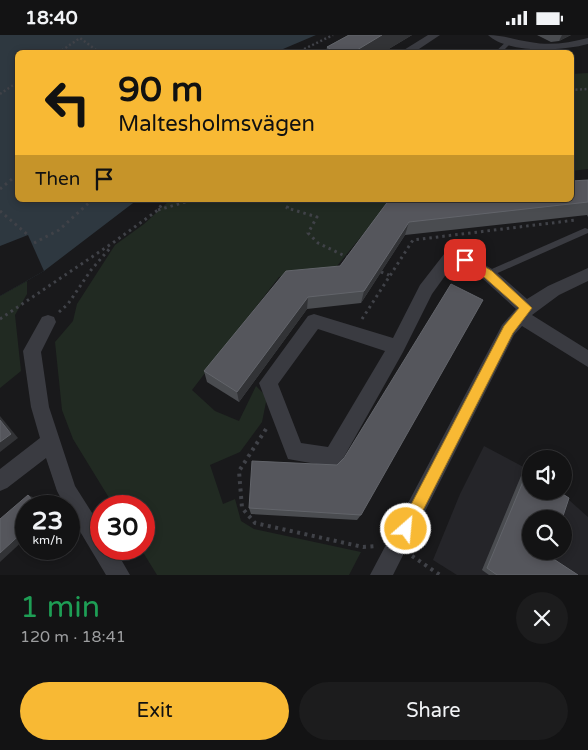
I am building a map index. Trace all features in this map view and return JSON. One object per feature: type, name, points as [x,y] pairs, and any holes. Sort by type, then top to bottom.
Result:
[{"type":"street","points":[[409,50],[435,35]]},
{"type":"street","points":[[494,35],[510,41],[546,49],[567,48],[588,41]]},
{"type":"street","points":[[397,347],[314,321],[268,383],[294,453],[333,457],[397,347],[426,290],[453,253],[488,274],[523,312],[588,359]]},
{"type":"street","points":[[381,575],[398,546],[508,330],[523,312],[559,286],[588,274]]},
{"type":"street","points":[[48,322],[32,351],[40,407],[67,491],[90,528]]},
{"type":"street","points":[[0,481],[51,442]]},
{"type":"street","points":[[110,560],[119,575]]},
{"type":"lane","points":[[500,50],[510,41]]},
{"type":"lane","points":[[488,274],[585,231]]},
{"type":"path","points":[[302,50],[333,35]]},
{"type":"path","points":[[62,50],[80,38],[96,50]]},
{"type":"path","points":[[0,94],[15,84]]},
{"type":"path","points":[[574,90],[588,89]]},
{"type":"path","points":[[0,189],[15,176]]},
{"type":"path","points":[[34,243],[59,230],[90,202]]},
{"type":"path","points":[[0,319],[114,242],[158,210],[164,202]]},
{"type":"path","points":[[158,210],[185,202]]},
{"type":"path","points":[[291,202],[287,208],[317,217],[308,233],[318,243],[352,260]]},
{"type":"path","points":[[0,211],[28,235]]},
{"type":"path","points":[[354,333],[389,275],[413,240],[578,220]]},
{"type":"path","points":[[48,322],[68,304],[91,270],[114,242]]},
{"type":"path","points":[[381,271],[389,275]]},
{"type":"path","points":[[278,412],[239,471],[242,508],[255,523],[363,547],[398,546],[440,575]]},
{"type":"shaded area","points":[[0,35],[316,35],[281,50],[15,50],[15,202],[134,202],[44,271],[0,296]]},
{"type":"shaded area","points":[[588,73],[588,169],[574,171],[574,74]]},
{"type":"shaded area","points":[[168,202],[389,202],[337,266],[279,277],[192,390],[215,411],[239,421],[256,386],[267,397],[262,422],[240,452],[210,465],[223,504],[235,499],[241,521],[254,529],[361,552],[349,575],[157,575],[148,560],[155,560],[155,495],[107,495],[73,439],[62,410],[55,342],[73,321],[77,304],[115,245],[144,224]]},
{"type":"shaded area","points":[[27,281],[27,294],[15,315],[21,371],[0,388],[0,296]]},
{"type":"shaded area","points":[[484,446],[522,466],[522,500],[569,500],[588,517],[588,575],[457,575],[433,560],[460,494]]},
{"type":"pier","points":[[28,235],[44,271],[0,296],[0,246]]},
{"type":"building","points":[[349,35],[382,35],[357,50],[332,50],[327,47]]},
{"type":"building","points":[[588,180],[588,202],[409,222],[364,291],[308,297],[237,392],[204,371],[286,271],[340,266],[388,202],[574,202],[574,181]]},
{"type":"building","points":[[451,284],[483,300],[361,515],[249,508],[252,461],[337,465],[344,458]]},
{"type":"building","points":[[0,420],[11,434],[0,442]]},
{"type":"building","points":[[522,484],[522,500],[568,500],[565,510],[522,510],[522,560],[555,560],[578,575],[497,575],[487,568]]},
{"type":"building","points":[[15,506],[15,539],[0,553],[0,519]]},
{"type":"route","points":[[406,529],[508,330],[526,308],[488,274],[465,260]]}]
